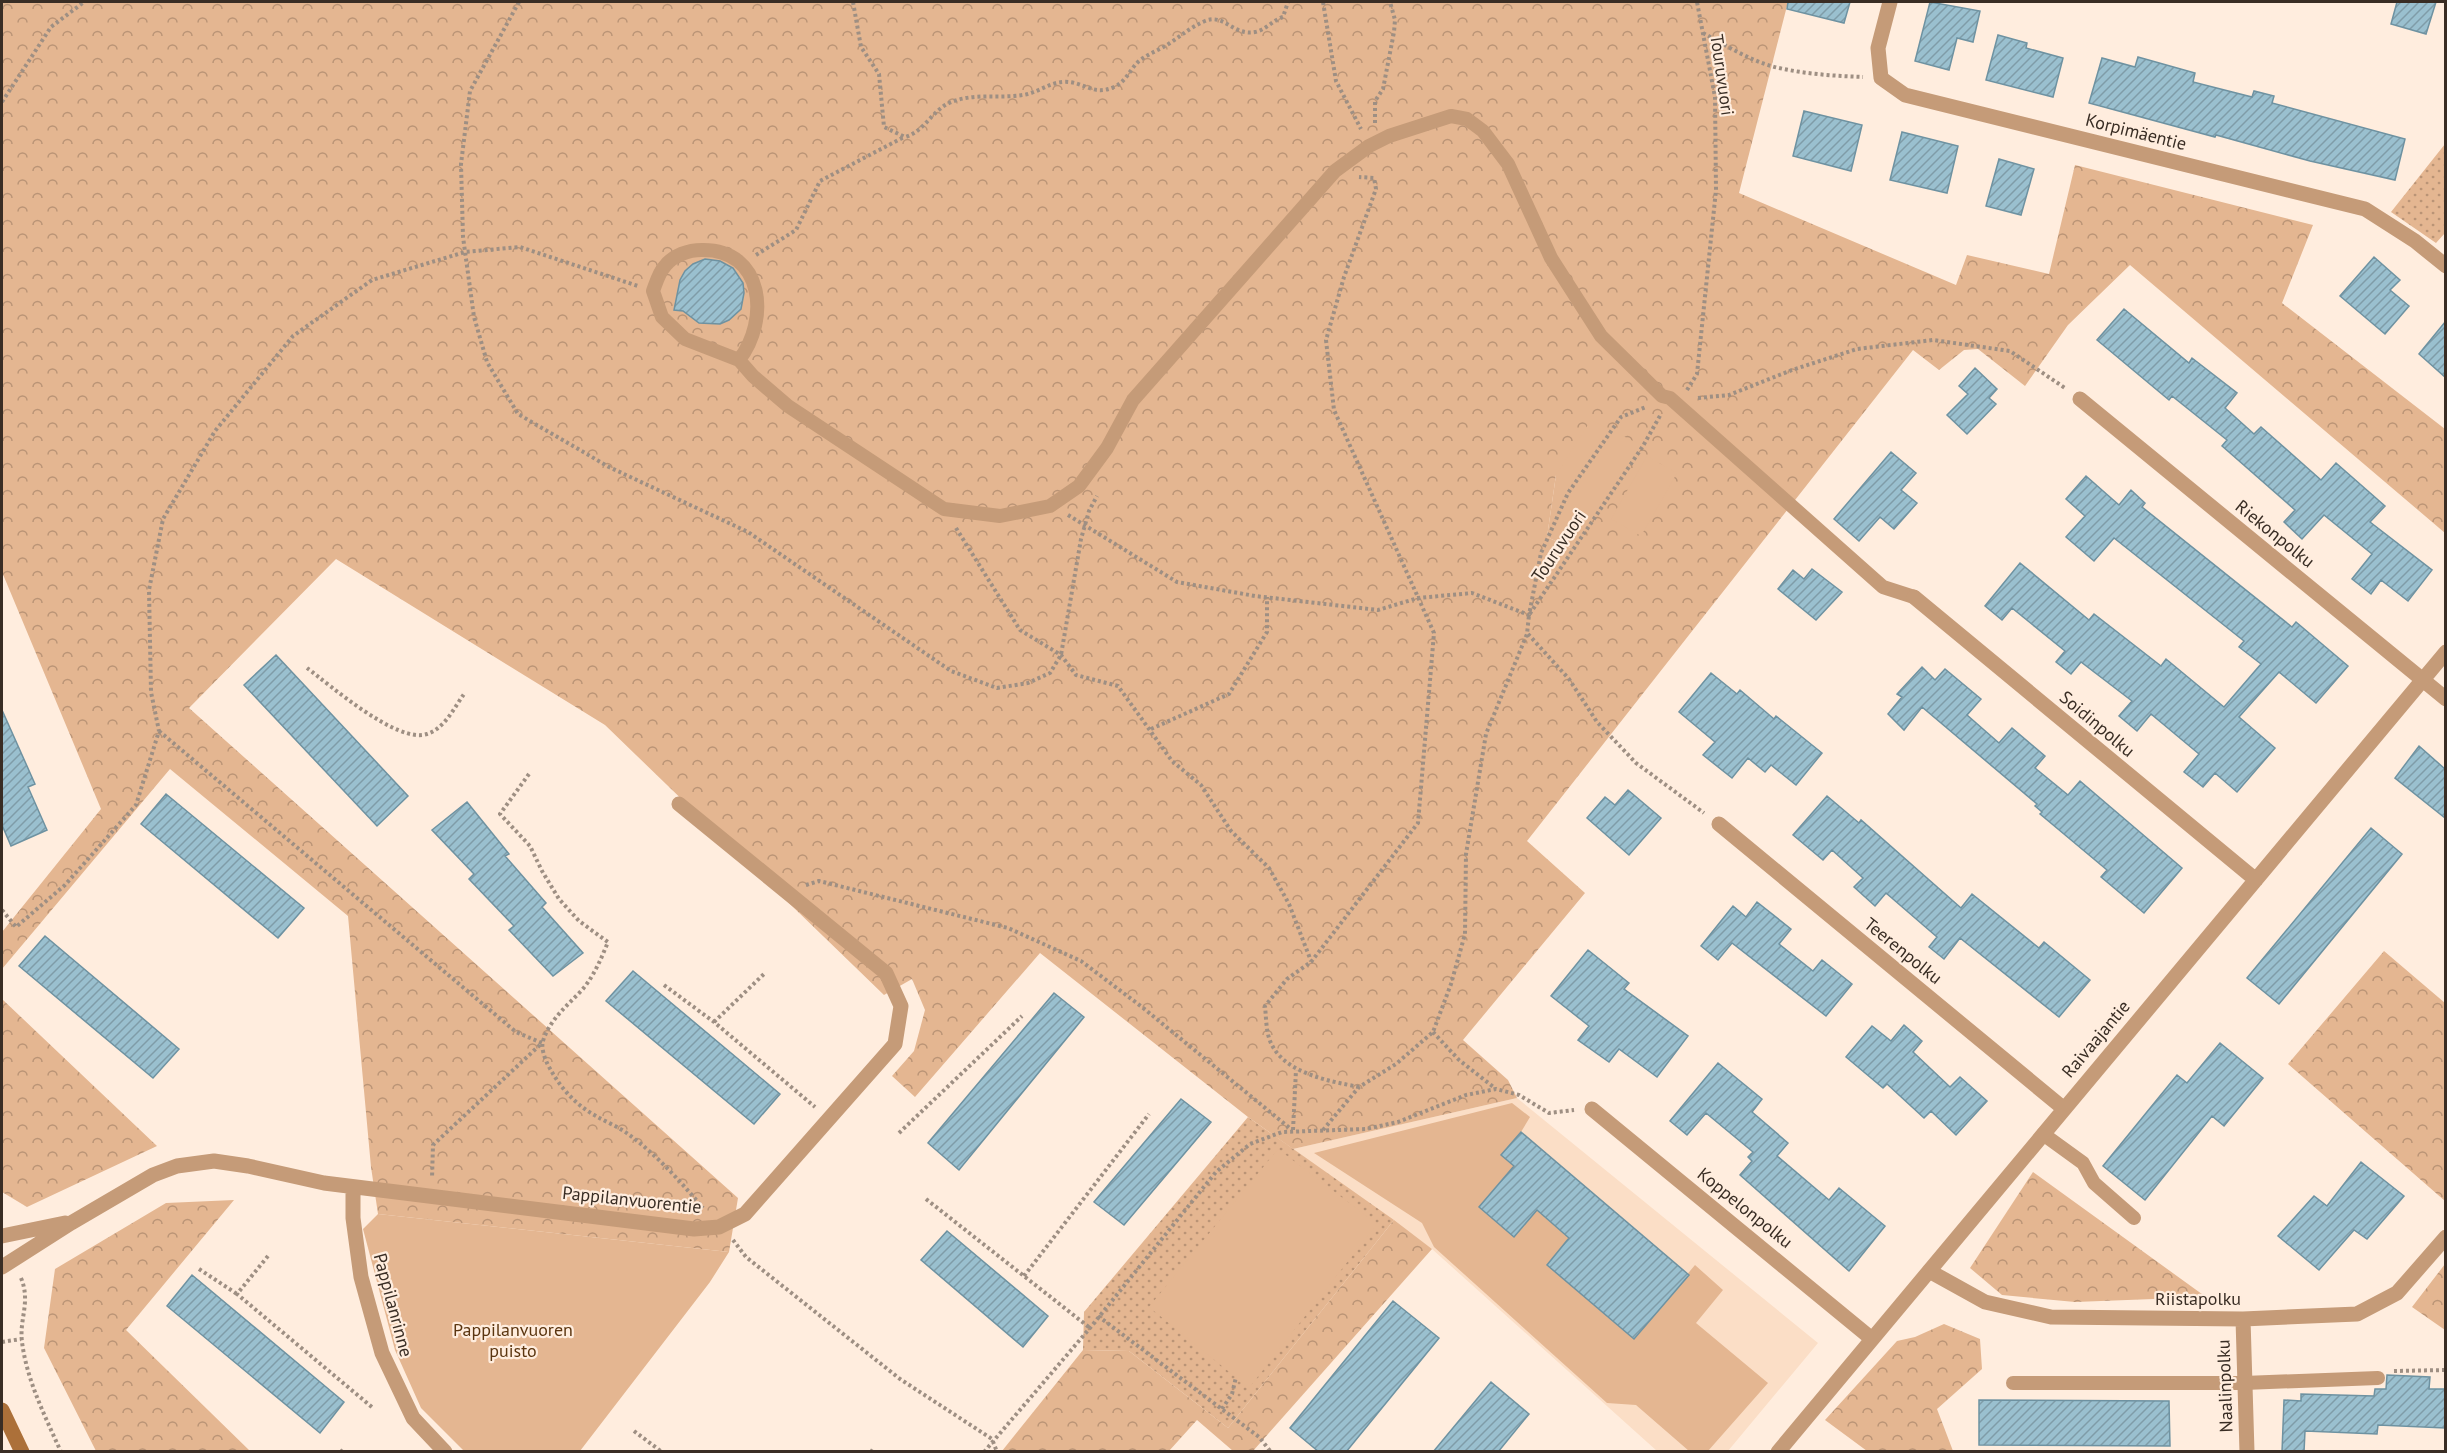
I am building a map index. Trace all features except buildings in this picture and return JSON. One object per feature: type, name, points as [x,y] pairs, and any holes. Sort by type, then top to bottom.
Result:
[{"type":"main road","points":[[2,1410],[22,1452]]},
{"type":"street","points":[[1881,78],[1878,48],[1890,2]]},
{"type":"street","name":"Korpimäentie","points":[[1881,78],[1905,95],[2365,209],[2415,241],[2445,266]]},
{"type":"street","name":"Riekonpolku","points":[[2080,399],[2445,699]]},
{"type":"street","name":"Soidinpolku","points":[[1914,597],[2256,880]]},
{"type":"street","name":"Raivaajantie","points":[[1778,1452],[2445,652]]},
{"type":"street","name":"Pappilanvuorentie","points":[[2,1267],[153,1175],[195,1162],[214,1161],[248,1166],[352,1187],[694,1229],[718,1227],[745,1214],[895,1044],[901,1006],[886,974],[679,804]]},
{"type":"street","name":"Teerenpolku","points":[[1719,824],[2063,1108]]},
{"type":"street","name":"Koppelonpolku","points":[[1592,1109],[1872,1339]]},
{"type":"street","name":"Pappilanrinne","points":[[352,1187],[353,1218],[361,1277],[382,1353],[413,1418],[445,1452]]},
{"type":"street","name":"Pappilanvuorentie","points":[[2,1236],[71,1223]]},
{"type":"street","name":"Riistapolku","points":[[1929,1271],[1985,1302],[2051,1317],[2242,1319],[2357,1314],[2397,1293],[2445,1237]]},
{"type":"street","name":"Naalinpolku","points":[[2242,1319],[2247,1452]]},
{"type":"lane","points":[[739,360],[748,348],[758,312],[756,285],[742,263],[718,250],[688,250],[665,265],[653,291],[662,317],[685,339],[739,360],[753,376],[788,406],[944,509],[1000,516],[1050,506],[1079,486],[1107,448],[1133,400],[1335,171],[1369,146],[1389,136],[1451,116],[1467,119],[1483,130],[1508,164],[1551,258],[1601,336],[1666,397],[1883,587],[1914,597]]},
{"type":"lane","points":[[2043,1134],[2083,1163],[2094,1184],[2134,1218]]},
{"type":"lane","points":[[2013,1383],[2244,1383],[2378,1378]]},
{"type":"path","points":[[2,102],[51,27],[84,2]]},
{"type":"path","points":[[852,2],[861,47],[879,74],[884,127],[905,137]]},
{"type":"path","points":[[742,263],[796,230],[820,181],[915,134],[945,105],[963,98],[1024,95],[1060,82],[1075,82],[1097,91],[1112,88],[1121,84],[1137,63],[1151,51],[1168,44],[1186,30],[1207,20],[1217,19],[1232,29],[1256,32],[1283,17],[1288,2]]},
{"type":"path","points":[[1323,2],[1336,81],[1369,146]]},
{"type":"path","points":[[1389,136],[1375,122],[1375,101],[1383,88],[1394,32],[1395,20],[1390,2]]},
{"type":"path","name":"Touruvuori","points":[[1323,1130],[1359,1087],[1396,1064],[1433,1032],[1451,984],[1465,934],[1466,854],[1486,734],[1527,634],[1529,615],[1643,446],[1666,397],[1686,392],[1697,375],[1716,189],[1715,98],[1697,2]]},
{"type":"path","points":[[1703,33],[1740,53],[1778,68],[1829,75],[1881,78]]},
{"type":"path","points":[[2,910],[16,927],[65,885],[136,805],[159,731],[151,692],[149,590],[163,519],[215,431],[292,336],[372,280],[465,252],[520,247],[653,291]]},
{"type":"path","points":[[1085,524],[1177,582],[1267,597],[1378,610],[1418,598],[1472,593],[1529,615],[1541,553],[1568,493],[1621,417],[1666,397],[1702,398],[1729,395],[1792,370],[1857,349],[1933,340],[2010,351],[2080,399]]},
{"type":"path","points":[[944,509],[1020,630],[1061,655],[1076,675],[1118,686],[1172,761],[1201,785],[1231,831],[1269,868],[1289,904],[1311,962]]},
{"type":"path","points":[[1151,729],[1229,694],[1267,632],[1267,597]]},
{"type":"path","points":[[1527,634],[1569,679],[1597,722],[1636,763],[1719,824]]},
{"type":"path","points":[[307,668],[374,718],[408,734],[426,734],[444,723],[464,694]]},
{"type":"path","points":[[159,731],[516,1032],[542,1043]]},
{"type":"path","points":[[429,1195],[433,1145],[542,1043],[563,1007],[583,988],[599,964],[608,942],[579,921],[559,899],[530,846],[500,813],[529,774]]},
{"type":"path","points":[[786,891],[819,880],[1008,928],[1081,961],[1142,1007],[1293,1131]]},
{"type":"path","points":[[714,1022],[765,974]]},
{"type":"path","points":[[664,985],[714,1022],[828,1118]]},
{"type":"path","points":[[899,1133],[1022,1016]]},
{"type":"path","points":[[1433,1032],[1459,1060],[1496,1089],[1519,1095],[1549,1113],[1592,1109]]},
{"type":"path","points":[[542,1043],[545,1058],[556,1080],[572,1098],[593,1114],[627,1133],[673,1172],[718,1227]]},
{"type":"path","points":[[1293,1131],[1296,1070]]},
{"type":"path","points":[[984,1452],[992,1439],[1090,1328],[1216,1172],[1250,1143],[1282,1132],[1366,1129],[1398,1122],[1466,1095],[1496,1089]]},
{"type":"path","points":[[1024,1276],[1149,1114]]},
{"type":"path","points":[[926,1199],[1090,1328]]},
{"type":"path","points":[[237,1294],[268,1256]]},
{"type":"path","points":[[746,1257],[900,1379],[992,1439],[997,1452]]},
{"type":"path","points":[[199,1269],[237,1294],[373,1408]]},
{"type":"path","points":[[19,1274],[25,1288],[26,1307],[21,1339],[27,1369],[35,1394],[61,1452]]},
{"type":"path","points":[[1098,1316],[1259,1437],[1271,1452]]},
{"type":"path","points":[[2,1342],[21,1339]]},
{"type":"path","points":[[2378,1378],[2384,1371],[2445,1370]]},
{"type":"path","points":[[1222,1409],[1232,1394],[1236,1377]]},
{"type":"path","points":[[634,1431],[662,1452]]},
{"type":"shaded area","points":[[1517,1098],[1818,1343],[1728,1451],[1657,1451],[1432,1249],[1293,1149]]},
{"type":"green space","points":[[2,2],[1788,2],[1739,193],[1956,285],[1967,255],[2049,274],[2075,165],[2313,225],[2282,303],[2445,429],[2445,533],[2130,265],[2068,325],[2025,386],[1978,349],[1964,350],[1939,370],[1913,350],[1527,841],[1585,893],[1463,1040],[1508,1080],[1517,1098],[1293,1149],[1248,1117],[1040,953],[915,1097],[892,1076],[914,1051],[925,1010],[912,979],[884,995],[605,725],[336,559],[189,708],[738,1198],[729,1252],[378,1214],[371,1167],[348,916],[170,769],[2,969],[2,932],[101,809],[2,572]],"holes":[[[1556,475],[1573,549],[1547,537]]]},
{"type":"green space","points":[[2445,144],[2445,233],[2436,243],[2391,212]]},
{"type":"green space","points":[[1591,420],[1643,446],[1573,549],[1547,537],[1556,475]]},
{"type":"green space","points":[[1647,456],[1677,473],[1641,536],[1611,519]]},
{"type":"green space","points":[[2384,951],[2445,1003],[2445,1201],[2288,1064]]},
{"type":"green space","points":[[2,999],[157,1146],[27,1207],[2,1192]]},
{"type":"green space","points":[[1512,1103],[1530,1117],[1502,1155],[1514,1166],[1479,1207],[1514,1237],[1537,1210],[1569,1238],[1547,1265],[1634,1338],[1695,1265],[1723,1290],[1696,1323],[1768,1383],[1708,1451],[1689,1451],[1636,1405],[1607,1403],[1434,1247],[1422,1223],[1314,1153]]},
{"type":"green space","points":[[1248,1117],[1394,1220],[1228,1428],[1129,1351],[1083,1350],[1084,1312]]},
{"type":"green space","points":[[1278,1149],[1377,1224],[1249,1388],[1149,1307]]},
{"type":"green space","points":[[2033,1172],[2206,1297],[2075,1302],[2002,1295],[1970,1268]]},
{"type":"green space","points":[[234,1200],[126,1330],[250,1451],[96,1451],[44,1348],[55,1269],[166,1203]]},
{"type":"green space","name":"Pappilanvuoren puisto","points":[[378,1214],[729,1252],[710,1282],[580,1451],[464,1451],[421,1408],[395,1350],[363,1229]]},
{"type":"green space","points":[[1394,1220],[1432,1249],[1253,1451],[1233,1451],[1197,1420],[1169,1451],[1002,1451],[1083,1350],[1129,1351],[1228,1428]]},
{"type":"green space","points":[[2445,1264],[2445,1330],[2412,1307]]},
{"type":"green space","points":[[1944,1324],[1980,1339],[1982,1369],[1937,1409],[1953,1451],[1867,1451],[1825,1420],[1897,1341],[1915,1337]]}]
